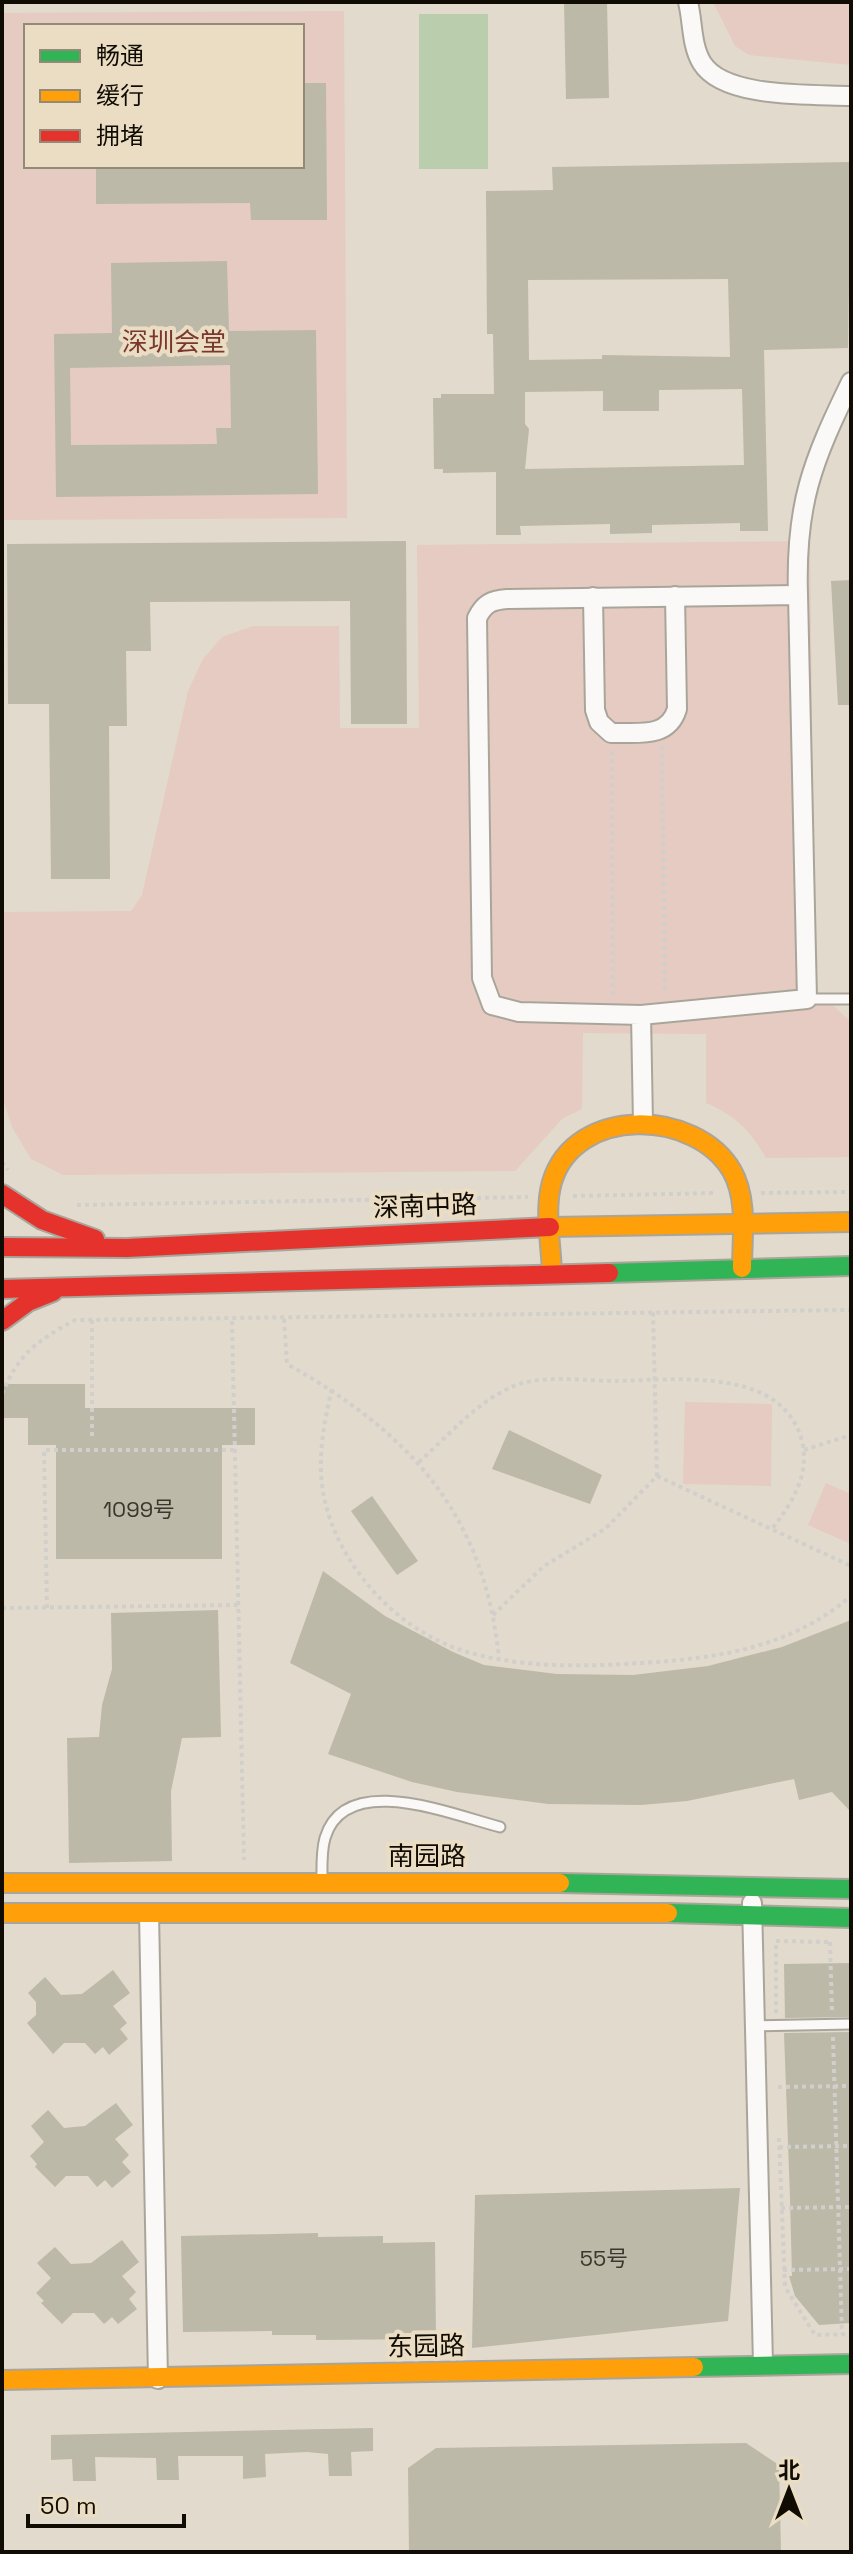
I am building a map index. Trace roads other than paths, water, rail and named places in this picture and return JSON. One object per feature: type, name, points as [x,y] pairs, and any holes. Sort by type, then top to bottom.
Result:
[{"type":"street","points":[[688,2],[694,43],[703,65],[728,84],[777,92],[851,96]]},
{"type":"street","points":[[798,595],[493,600],[482,608],[477,618],[482,978],[492,1005],[503,1010],[666,1015],[807,999],[798,534],[804,491],[820,443],[851,382]]},
{"type":"street","points":[[593,597],[595,710],[599,722],[611,733],[662,731],[673,722],[677,709],[675,596]]},
{"type":"street","points":[[641,1015],[643,1123]]},
{"type":"street","points":[[552,1273],[553,1181],[568,1156],[597,1134],[643,1123],[683,1131],[706,1143],[721,1156],[737,1184],[742,1268]]},
{"type":"street","points":[[2,1194],[14,1205],[62,1229],[127,1248]]},
{"type":"street","name":"深南中路","points":[[2,1247],[127,1248],[551,1227],[851,1222]]},
{"type":"street","points":[[2,1289],[851,1266]]},
{"type":"street","points":[[2,1321],[40,1296],[81,1287]]},
{"type":"street","name":"南园路","points":[[2,1883],[322,1881],[752,1884],[851,1889]]},
{"type":"street","points":[[752,1884],[763,2364]]},
{"type":"street","points":[[2,1913],[753,1913],[851,1918]]},
{"type":"street","points":[[149,1913],[158,2379]]},
{"type":"street","name":"东园路","points":[[2,2380],[851,2364]]},
{"type":"lane","points":[[807,999],[851,999]]},
{"type":"lane","points":[[322,1881],[326,1834],[344,1811],[358,1803],[397,1801],[500,1827]]},
{"type":"lane","points":[[755,2026],[851,2024]]},
{"type":"park label","name":"深圳会堂","points":[[174,342]]}]
